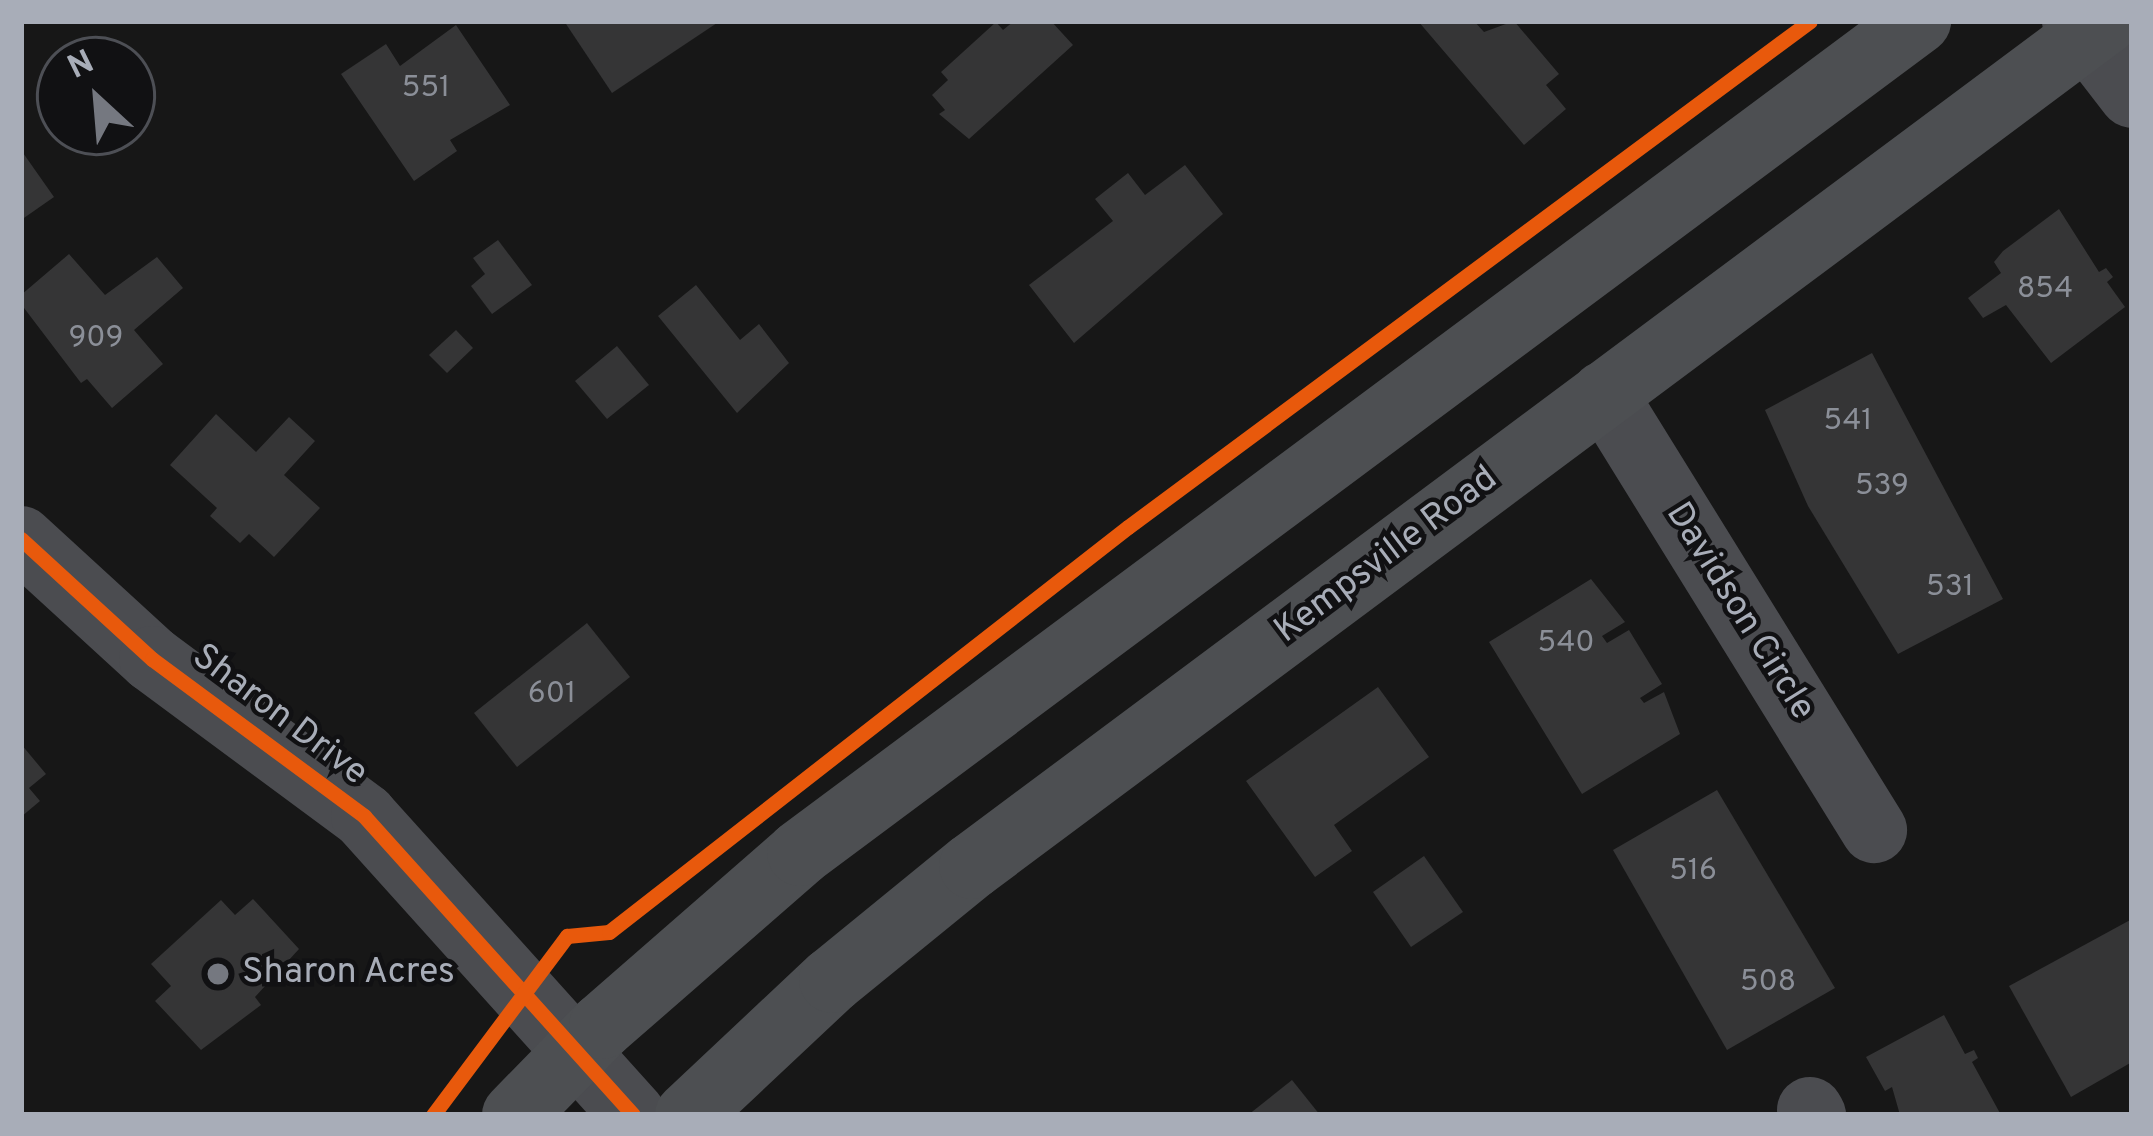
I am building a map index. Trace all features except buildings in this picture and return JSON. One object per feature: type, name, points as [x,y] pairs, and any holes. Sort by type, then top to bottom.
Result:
[{"type":"main road","points":[[515,1115],[576,1052],[800,853],[1918,21]]},
{"type":"main road","name":"Kempsville Road","points":[[688,1115],[900,922],[2089,26]]},
{"type":"street","points":[[2089,26],[2132,95]]},
{"type":"street","name":"Davidson Circle","points":[[1604,394],[1874,830]]},
{"type":"street","name":"Sharon Drive","points":[[21,539],[152,659],[364,816],[633,1115]]},
{"type":"cycle path","points":[[433,1115],[567,936],[609,932],[1128,527],[1810,21]]},
{"type":"cycle path","points":[[21,539],[152,659],[364,816],[633,1115]]},
{"type":"place","name":"Sharon Acres","points":[[218,974]]}]
